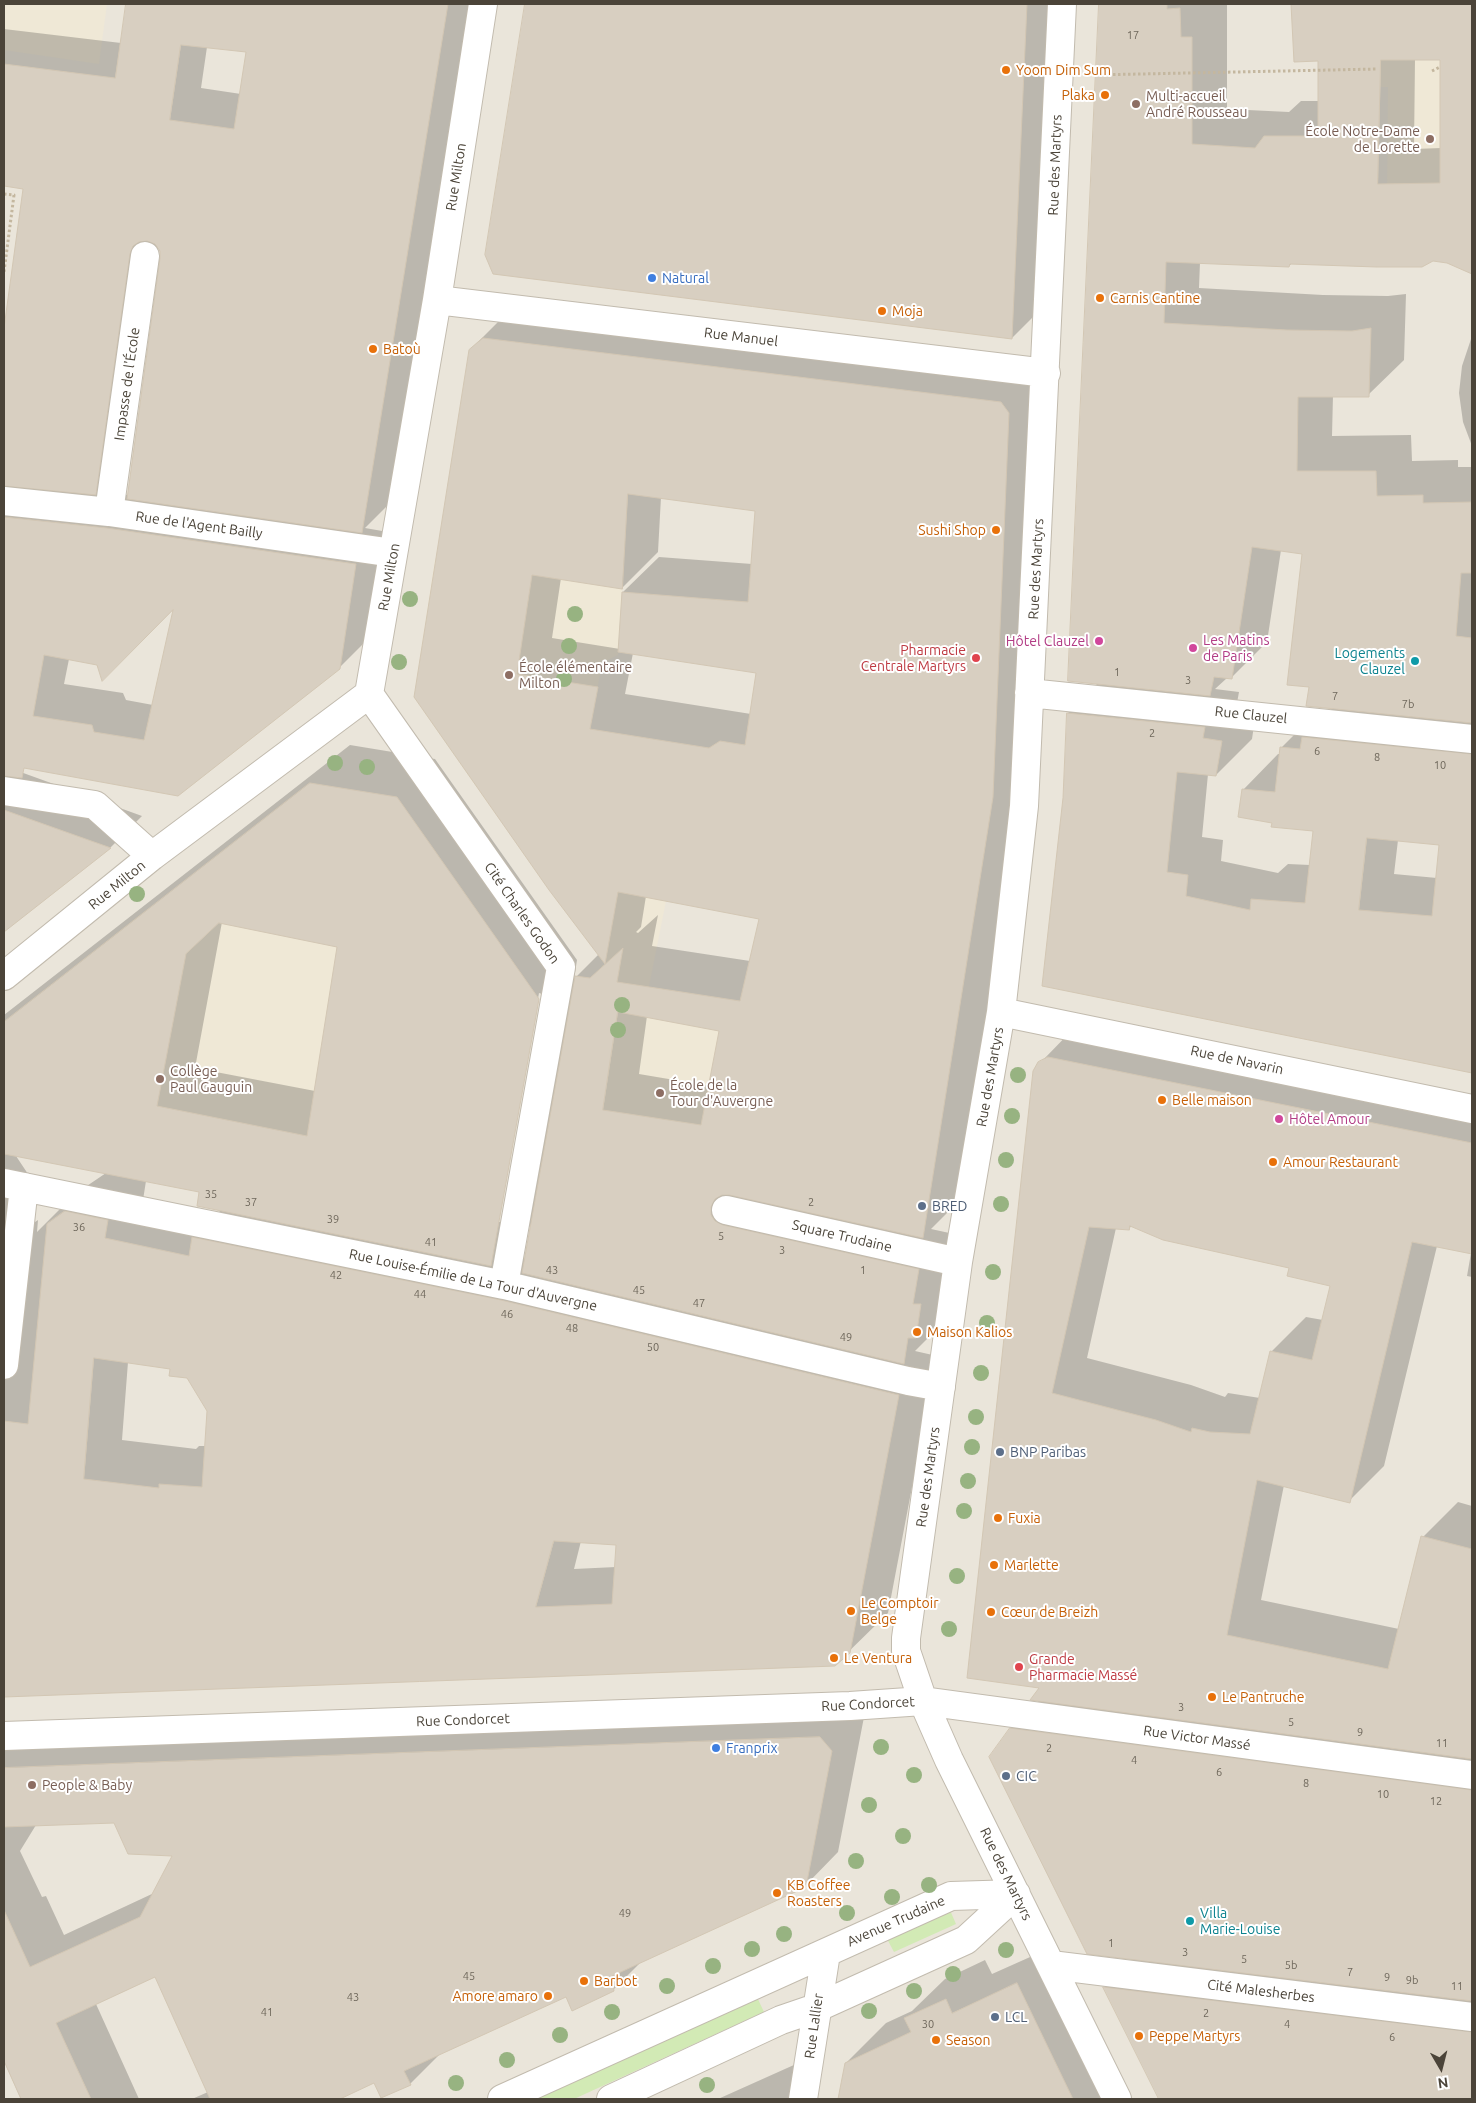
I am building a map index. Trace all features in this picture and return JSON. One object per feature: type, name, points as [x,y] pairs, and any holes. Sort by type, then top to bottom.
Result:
[{"type":"street","name":"Rue Milton","points":[[4,976],[152,856],[369,694],[437,300],[484,4]]},
{"type":"street","name":"Rue des Martyrs","points":[[1062,4],[1024,806],[1001,1012],[958,1262],[906,1638],[906,1651],[923,1701],[949,1760],[1117,2099]]},
{"type":"street","name":"Impasse de l'École","points":[[109,512],[145,256]]},
{"type":"street","name":"Rue Manuel","points":[[437,300],[1046,373]]},
{"type":"street","name":"Rue de l'Agent Bailly","points":[[4,501],[109,512],[393,553]]},
{"type":"street","name":"Rue Clauzel","points":[[1030,693],[1472,739]]},
{"type":"street","name":"Cité Charles Godon","points":[[369,694],[560,966],[504,1285]]},
{"type":"street","points":[[4,790],[95,805],[152,856]]},
{"type":"street","name":"Rue de Navarin","points":[[1001,1012],[1472,1109]]},
{"type":"street","points":[[4,1365],[14,1185]]},
{"type":"street","name":"Rue Louise-Émilie de La Tour d'Auvergne","points":[[14,1185],[504,1285],[908,1381],[941,1387]]},
{"type":"street","name":"Square Trudaine","points":[[726,1210],[958,1262]]},
{"type":"street","name":"Rue Condorcet","points":[[4,1736],[850,1706],[923,1701]]},
{"type":"street","name":"Rue Victor Massé","points":[[923,1701],[1472,1776]]},
{"type":"street","points":[[611,2099],[780,2020],[816,2008],[966,1940],[1016,1894]]},
{"type":"street","name":"Avenue Trudaine","points":[[502,2099],[951,1896],[1016,1894]]},
{"type":"street","name":"Rue Lallier","points":[[803,2099],[826,1953]]},
{"type":"street","name":"Cité Malesherbes","points":[[1051,1965],[1472,2017]]},
{"type":"path","points":[[1432,71],[1440,67]]},
{"type":"path","points":[[1059,75],[1377,69]]},
{"type":"path","points":[[4,194],[14,195],[4,272]]},
{"type":"shaded area","points":[[4,4],[1472,4],[1472,2099],[4,2099]]},
{"type":"shaded area","points":[[4,4],[107,4],[99,64],[4,50]]},
{"type":"shaded area","name":"École Notre-Dame de Lorette","points":[[1377,60],[1472,61],[1472,219],[1393,220],[1387,192],[1388,87],[1377,87]]},
{"type":"shaded area","name":"École élémentaire Milton","points":[[435,559],[622,589],[618,655],[602,663],[590,729],[525,791],[494,812],[414,697]]},
{"type":"shaded area","name":"École de la Tour d'Auvergne","points":[[618,892],[666,901],[643,1016],[719,1031],[703,1126],[570,1274],[599,977],[602,965],[605,965]]},
{"type":"shaded area","name":"Collège Paul Gauguin","points":[[148,909],[337,947],[295,1210],[4,1154],[4,1022]]},
{"type":"green space","points":[[949,1908],[956,1924],[894,1952],[886,1937]]},
{"type":"green space","points":[[756,1995],[764,2012],[574,2099],[530,2099]]},
{"type":"building","points":[[126,4],[448,4],[362,533],[127,499],[160,258],[160,251],[155,244],[147,241],[139,242],[133,246],[130,254],[96,495],[4,486],[4,328],[23,189],[4,186],[4,64],[115,78]],"holes":[[[181,45],[246,52],[234,129],[170,120]]]},
{"type":"building","points":[[525,4],[1027,4],[1012,339],[493,274],[485,255]]},
{"type":"building","points":[[1099,4],[1167,4],[1167,9],[1180,8],[1181,37],[1192,37],[1192,144],[1255,148],[1264,136],[1318,136],[1318,61],[1294,62],[1291,4],[1472,4],[1472,274],[1447,263],[1433,261],[1422,267],[1290,264],[1289,267],[1166,262],[1164,323],[1287,330],[1352,331],[1371,328],[1369,397],[1298,397],[1297,471],[1376,471],[1377,496],[1423,495],[1423,503],[1472,502],[1472,573],[1461,573],[1456,636],[1472,638],[1472,723],[1306,706],[1309,687],[1287,685],[1302,554],[1252,547],[1232,679],[1214,677],[1210,696],[1068,681]],"holes":[[[1381,60],[1440,60],[1440,183],[1378,184]]]},
{"type":"building","points":[[483,338],[1001,402],[1009,413],[993,797],[923,1238],[729,1195],[722,1195],[715,1199],[711,1207],[711,1215],[715,1221],[723,1225],[919,1269],[913,1304],[921,1304],[916,1338],[908,1338],[904,1364],[522,1273],[575,976],[590,978],[623,948],[617,982],[740,1001],[759,919],[618,892],[605,964],[549,890],[414,697],[469,350]],"holes":[[[628,494],[755,511],[748,602],[622,592],[618,652],[756,673],[745,745],[720,741],[709,748],[590,729],[598,687],[517,674],[532,575],[622,589]],[[618,1012],[719,1031],[701,1125],[603,1110]]]},
{"type":"building","points":[[4,517],[107,528],[356,564],[340,669],[178,796],[24,768],[22,778],[4,776]],"holes":[[[173,610],[144,740],[94,732],[92,725],[33,716],[44,655],[97,665],[102,681]]]},
{"type":"building","points":[[1067,713],[1205,727],[1203,738],[1222,741],[1216,776],[1177,772],[1167,872],[1188,875],[1186,896],[1250,910],[1251,899],[1305,903],[1313,831],[1271,827],[1272,823],[1238,817],[1242,789],[1275,792],[1280,747],[1300,749],[1302,737],[1472,754],[1472,1073],[1042,986],[1063,798]],"holes":[[[1367,838],[1439,845],[1432,916],[1359,910]]]},
{"type":"building","points":[[310,783],[397,797],[539,999],[491,1266],[197,1206],[199,1192],[4,1154],[4,1022]],"holes":[[[219,923],[337,947],[307,1136],[157,1106],[186,954]]]},
{"type":"building","points":[[4,810],[111,848],[4,932]]},
{"type":"building","points":[[1048,1057],[1472,1143],[1472,1254],[1412,1242],[1350,1503],[1257,1480],[1227,1635],[1388,1669],[1421,1536],[1472,1549],[1472,1759],[1030,1700],[1039,1688],[967,1678],[1033,1071],[1038,1062]],"holes":[[[1130,1226],[1163,1240],[1289,1268],[1287,1276],[1330,1286],[1312,1360],[1270,1351],[1250,1434],[1210,1432],[1192,1428],[1191,1432],[1156,1420],[1052,1393],[1089,1227],[1129,1230]]]},
{"type":"building","points":[[65,1211],[108,1220],[105,1238],[189,1256],[192,1237],[501,1300],[899,1395],[850,1653],[835,1666],[4,1697],[4,1421],[28,1424],[47,1224]],"holes":[[[94,1358],[170,1369],[169,1376],[187,1378],[207,1411],[202,1487],[159,1484],[159,1488],[84,1479]],[[554,1541],[616,1545],[612,1604],[536,1607]]]},
{"type":"building","points":[[1010,1728],[1472,1790],[1472,2001],[1087,1954],[989,1757]]},
{"type":"building","points":[[820,1737],[832,1751],[806,1887],[612,1976],[614,1991],[572,2011],[566,1997],[404,2071],[411,2085],[381,2098],[374,2083],[340,2099],[210,2099],[155,1977],[56,2023],[91,2099],[21,2099],[4,2061],[4,1910],[30,1967],[140,1917],[172,1856],[128,1854],[114,1823],[4,1827],[4,1768]]},
{"type":"building","points":[[1017,1983],[1073,2099],[838,2099],[845,2063],[911,2032],[904,2018],[946,1999],[952,2013]]},
{"type":"building","points":[[1103,1987],[1472,2032],[1472,2099],[1159,2099]]},
{"type":"place","name":"Yoom Dim Sum","points":[[1006,70]]},
{"type":"place","name":"Plaka","points":[[1105,95]]},
{"type":"place","name":"Multi-accueil André Rousseau","points":[[1136,104]]},
{"type":"place","name":"École Notre-Dame de Lorette","points":[[1430,139]]},
{"type":"place","name":"Natural","points":[[652,278]]},
{"type":"place","name":"Carnis Cantine","points":[[1100,298]]},
{"type":"place","name":"Moja","points":[[882,311]]},
{"type":"place","name":"Batoù","points":[[373,349]]},
{"type":"place","name":"Sushi Shop","points":[[996,530]]},
{"type":"place","name":"Hôtel Clauzel","points":[[1099,641]]},
{"type":"place","name":"Les Matins de Paris","points":[[1193,648]]},
{"type":"place","name":"Pharmacie Centrale Martyrs","points":[[976,658]]},
{"type":"place","name":"Logements Clauzel","points":[[1415,661]]},
{"type":"place","name":"École élémentaire Milton","points":[[509,675]]},
{"type":"place","name":"Collège Paul Gauguin","points":[[160,1079]]},
{"type":"place","name":"École de la Tour d'Auvergne","points":[[660,1093]]},
{"type":"place","name":"Belle maison","points":[[1162,1100]]},
{"type":"place","name":"Hôtel Amour","points":[[1279,1119]]},
{"type":"place","name":"Amour Restaurant","points":[[1273,1162]]},
{"type":"place","name":"BRED","points":[[922,1206]]},
{"type":"place","name":"Maison Kalios","points":[[917,1332]]},
{"type":"place","name":"BNP Paribas","points":[[1000,1452]]},
{"type":"place","name":"Fuxia","points":[[998,1518]]},
{"type":"place","name":"Marlette","points":[[994,1565]]},
{"type":"place","name":"Le Comptoir Belge","points":[[851,1611]]},
{"type":"place","name":"Cœur de Breizh","points":[[991,1612]]},
{"type":"place","name":"Le Ventura","points":[[834,1658]]},
{"type":"place","name":"Grande Pharmacie Massé","points":[[1019,1667]]},
{"type":"place","name":"Le Pantruche","points":[[1212,1697]]},
{"type":"place","name":"Franprix","points":[[716,1748]]},
{"type":"place","name":"CIC","points":[[1006,1776]]},
{"type":"place","name":"People & Baby","points":[[32,1785]]},
{"type":"place","name":"KB Coffee Roasters","points":[[777,1893]]},
{"type":"place","name":"Villa Marie-Louise","points":[[1190,1921]]},
{"type":"place","name":"Barbot","points":[[584,1981]]},
{"type":"place","name":"Amore amaro","points":[[548,1996]]},
{"type":"place","name":"LCL","points":[[995,2017]]},
{"type":"place","name":"Peppe Martyrs","points":[[1139,2036]]},
{"type":"place","name":"Season","points":[[936,2040]]}]
